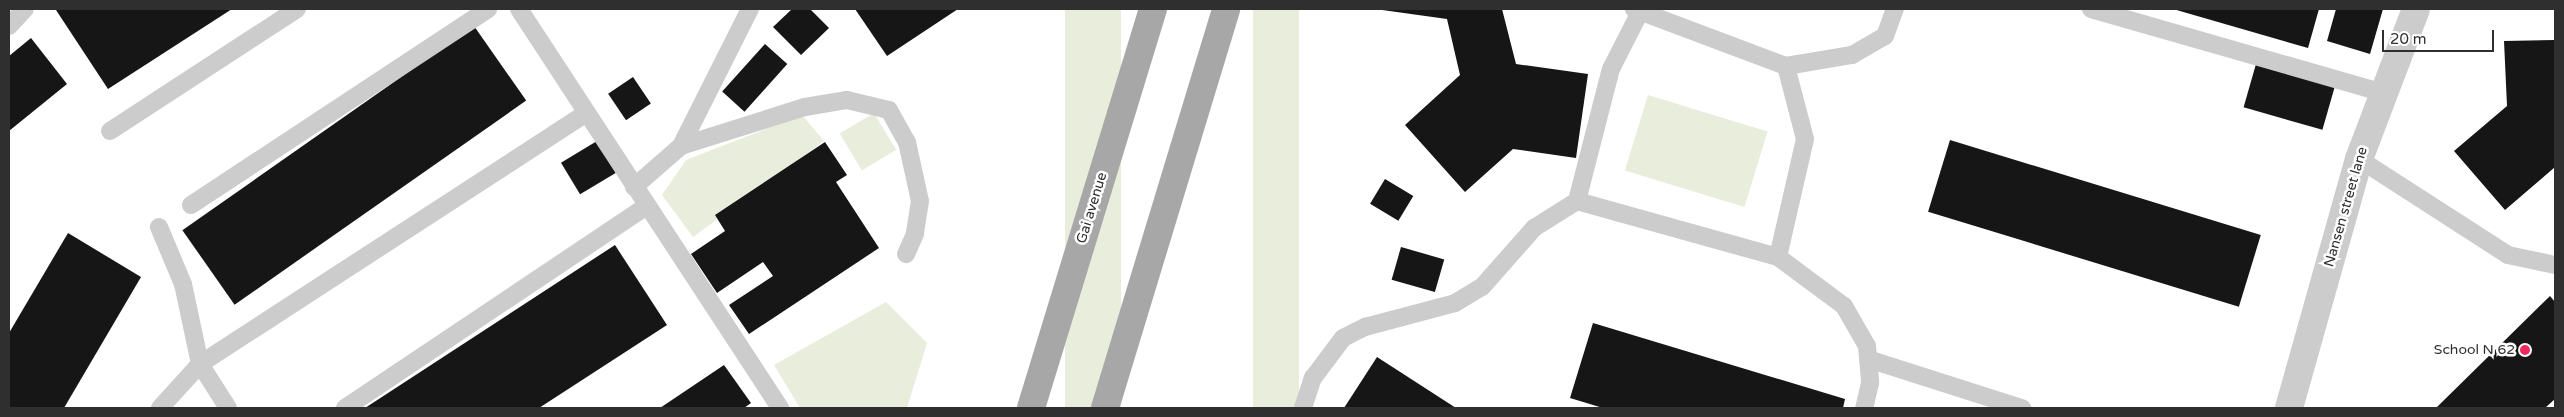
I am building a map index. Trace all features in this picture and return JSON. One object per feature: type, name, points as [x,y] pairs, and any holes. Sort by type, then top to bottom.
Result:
[{"type":"main road","name":"Gai avenue","points":[[1032,408],[1154,9]]},
{"type":"main road","points":[[1105,408],[1226,9]]},
{"type":"street","name":"Nansen street lane","points":[[2289,408],[2359,159],[2416,9]]},
{"type":"lane","points":[[9,26],[25,9]]},
{"type":"lane","points":[[110,131],[296,9]]},
{"type":"lane","points":[[191,205],[488,9]]},
{"type":"lane","points":[[519,9],[776,407]]},
{"type":"lane","points":[[634,187],[681,146],[750,9]]},
{"type":"lane","points":[[1303,408],[1313,378],[1343,338],[1365,327],[1455,303],[1482,287],[1534,228],[1577,201],[1611,69],[1637,11],[1786,66],[1852,55],[1885,36],[1895,9]]},
{"type":"lane","points":[[2091,9],[2384,93]]},
{"type":"lane","points":[[1778,257],[1805,139],[1786,66]]},
{"type":"lane","points":[[681,146],[805,107],[847,100],[888,110],[907,142],[920,201],[915,234],[906,254]]},
{"type":"lane","points":[[160,408],[200,364],[587,113]]},
{"type":"lane","points":[[2359,159],[2508,255],[2555,265]]},
{"type":"lane","points":[[1577,201],[1778,257],[1844,306],[1867,346],[1870,383],[1864,408]]},
{"type":"lane","points":[[345,408],[646,206]]},
{"type":"lane","points":[[159,227],[183,284],[200,364],[228,408]]},
{"type":"lane","points":[[1868,359],[2022,408]]},
{"type":"green space","points":[[1065,9],[1121,9],[1121,408],[1065,408]]},
{"type":"green space","points":[[1253,9],[1299,9],[1299,408],[1253,408]]},
{"type":"green space","points":[[1648,95],[1768,132],[1744,207],[1625,171]]},
{"type":"green space","points":[[874,113],[896,150],[862,170],[840,134]]},
{"type":"green space","points":[[802,115],[824,141],[693,237],[662,195],[686,160]]},
{"type":"green space","points":[[886,302],[927,343],[907,408],[800,408],[774,365]]},
{"type":"building","points":[[58,9],[232,9],[108,89],[56,10]]},
{"type":"building","points":[[792,9],[810,9],[829,28],[801,55],[773,27]]},
{"type":"building","points":[[855,9],[958,9],[887,56]]},
{"type":"building","points":[[1375,9],[1502,9],[1516,64],[1588,74],[1576,158],[1513,149],[1465,192],[1405,125],[1460,75],[1447,19]]},
{"type":"building","points":[[2173,9],[2319,9],[2308,48]]},
{"type":"building","points":[[2336,9],[2383,9],[2370,54],[2327,41]]},
{"type":"building","points":[[474,26],[526,101],[235,305],[182,230]]},
{"type":"building","points":[[31,38],[67,84],[9,131],[9,56]]},
{"type":"building","points":[[2555,40],[2555,167],[2505,210],[2454,151],[2507,106],[2504,41]]},
{"type":"building","points":[[765,44],[787,64],[744,112],[722,92]]},
{"type":"building","points":[[2256,64],[2335,87],[2322,130],[2244,107]]},
{"type":"building","points":[[633,77],[651,104],[626,120],[608,94]]},
{"type":"building","points":[[1950,140],[2261,235],[2239,307],[1928,212]]},
{"type":"building","points":[[597,141],[616,173],[580,194],[561,163]]},
{"type":"building","points":[[825,142],[847,175],[836,182],[879,248],[749,334],[729,305],[773,276],[763,262],[717,293],[691,254],[725,231],[715,215]]},
{"type":"building","points":[[1385,179],[1413,196],[1398,221],[1370,204]]},
{"type":"building","points":[[68,233],[141,277],[64,408],[9,408],[9,333]]},
{"type":"building","points":[[615,245],[667,325],[539,408],[365,408]]},
{"type":"building","points":[[1401,247],[1444,259],[1435,292],[1392,280]]},
{"type":"building","name":"School N 62","points":[[2550,296],[2555,302],[2555,399],[2545,408],[2436,408]]},
{"type":"building","points":[[1593,323],[1845,399],[1843,408],[1603,408],[1570,398]]},
{"type":"building","points":[[1377,357],[1456,408],[1344,408]]},
{"type":"building","points":[[724,365],[751,403],[744,408],[660,408]]},
{"type":"place","name":"School N 62","points":[[2525,350]]}]
